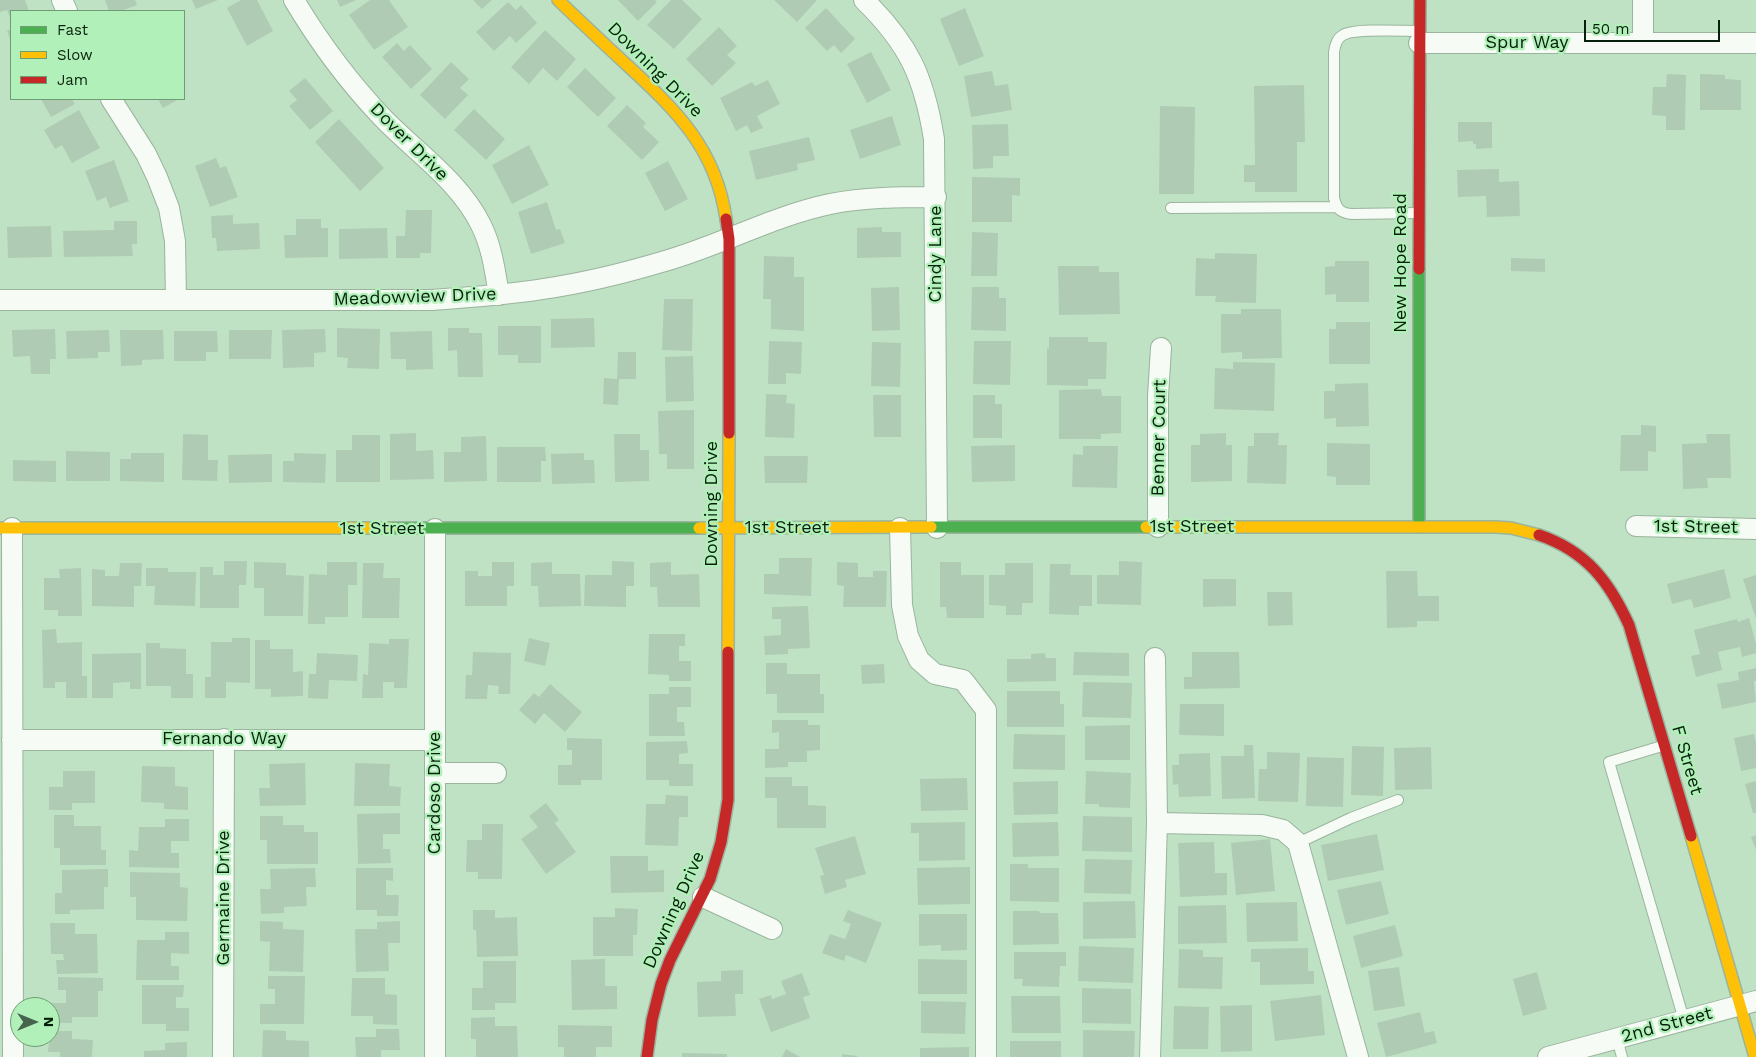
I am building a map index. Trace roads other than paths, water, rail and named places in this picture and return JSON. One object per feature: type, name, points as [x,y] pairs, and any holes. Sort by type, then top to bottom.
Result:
[{"type":"street","name":"Dover Drive","points":[[294,0],[313,32],[345,76],[381,117],[454,187],[470,207],[481,225],[492,255],[499,295]]},
{"type":"street","name":"Downing Drive","points":[[558,0],[672,106],[690,127],[717,177],[725,207],[729,239],[728,800],[724,833],[715,866],[703,897],[669,961],[657,994],[647,1057]]},
{"type":"street","name":"Cindy Lane","points":[[864,0],[885,21],[905,48],[920,77],[929,106],[934,139],[936,196],[937,528]]},
{"type":"street","name":"New Hope Road","points":[[1419,527],[1420,0]]},
{"type":"street","points":[[1643,0],[1643,43]]},
{"type":"street","name":"Spur Way","points":[[1419,37],[1643,43],[1756,43]]},
{"type":"street","points":[[112,100],[146,154],[169,208],[175,241],[176,300]]},
{"type":"street","name":"Meadowview Drive","points":[[0,300],[433,300],[499,295],[544,289],[606,277],[667,261],[784,218],[829,204],[870,198],[936,196]]},
{"type":"street","name":"Benner Court","points":[[1158,527],[1158,396],[1161,348]]},
{"type":"street","name":"1st Street","points":[[1636,526],[1756,529]]},
{"type":"street","points":[[6,528],[12,740],[13,1057]]},
{"type":"street","name":"1st Street","points":[[6,528],[1514,528]]},
{"type":"street","name":"Cardoso Drive","points":[[435,528],[435,1057]]},
{"type":"street","points":[[900,528],[902,605],[911,644],[919,660],[935,674],[963,680],[986,710],[986,1057]]},
{"type":"street","name":"F Street","points":[[1514,528],[1536,533],[1562,544],[1583,558],[1604,578],[1620,603],[1629,625],[1664,745],[1748,1003],[1755,1057]]},
{"type":"street","points":[[1150,1057],[1157,823],[1155,658]]},
{"type":"street","name":"Germaine Drive","points":[[223,1057],[224,739]]},
{"type":"street","name":"Fernando Way","points":[[12,740],[435,740]]},
{"type":"street","points":[[435,773],[496,773]]},
{"type":"street","points":[[1157,823],[1262,825],[1283,830],[1298,843],[1358,1057]]},
{"type":"street","points":[[703,897],[772,930]]},
{"type":"street","name":"2nd Street","points":[[1548,1057],[1620,1048],[1684,1020],[1748,1003]]},
{"type":"lane","points":[[1419,37],[1353,32],[1342,35],[1336,43],[1334,198],[1336,208],[1343,214],[1419,214]]},
{"type":"lane","points":[[1172,208],[1336,208]]},
{"type":"lane","points":[[1664,745],[1609,762],[1684,1020]]},
{"type":"lane","points":[[1298,843],[1351,818],[1398,800]]}]
